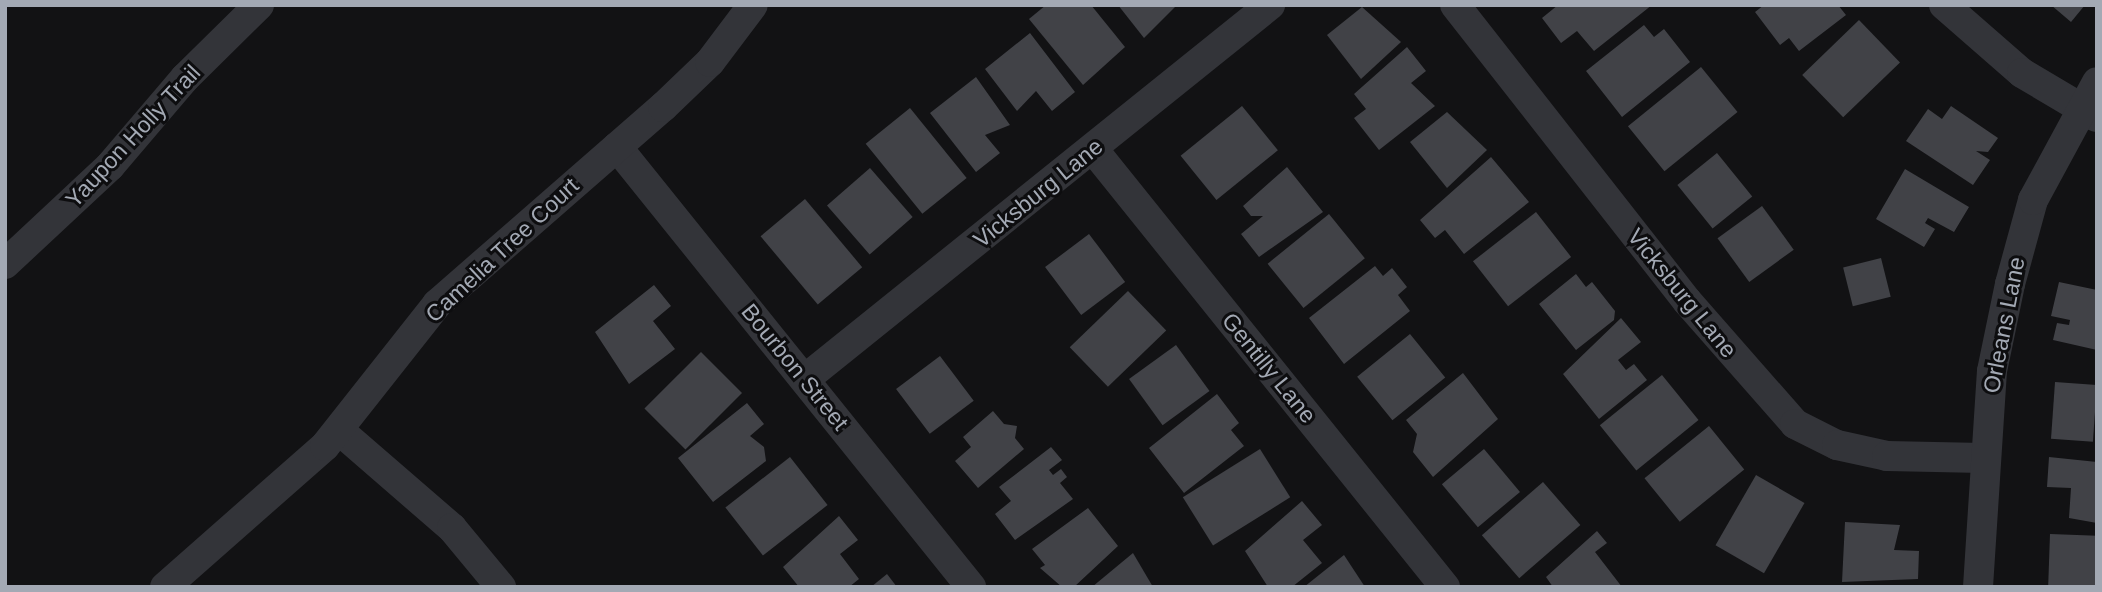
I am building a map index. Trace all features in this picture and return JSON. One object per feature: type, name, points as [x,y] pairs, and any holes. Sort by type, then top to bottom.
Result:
[{"type":"street","name":"Yaupon Holly Trail","points":[[5,264],[110,166],[185,78],[259,5]]},
{"type":"street","name":"Camelia Tree Court","points":[[165,587],[340,430],[437,304],[710,62],[753,5]]},
{"type":"street","name":"Vicksburg Lane","points":[[805,379],[1270,5]]},
{"type":"street","name":"Vicksburg Lane","points":[[1454,5],[1687,301],[1795,424],[1837,445],[1887,456],[1983,458]]},
{"type":"street","points":[[1944,5],[2022,73],[2089,112]]},
{"type":"street","name":"Orleans Lane","points":[[1978,587],[1983,458],[1992,371],[2033,201],[2089,112],[2097,82]]},
{"type":"street","name":"Bourbon Street","points":[[617,147],[971,587]]},
{"type":"street","name":"Gentilly Lane","points":[[1093,149],[1445,587]]},
{"type":"street","points":[[340,430],[452,528],[501,587]]},
{"type":"building","points":[[1046,5],[1091,5],[1125,47],[1083,85],[1029,19]]},
{"type":"building","points":[[1118,5],[1177,5],[1144,38]]},
{"type":"building","points":[[1558,5],[1652,5],[1594,51],[1577,31],[1561,43],[1542,18]]},
{"type":"building","points":[[1764,5],[1838,5],[1846,15],[1799,51],[1789,38],[1780,45],[1755,12]]},
{"type":"building","points":[[2051,5],[2085,5],[2071,22]]},
{"type":"building","points":[[1362,7],[1401,42],[1361,79],[1327,35]]},
{"type":"building","points":[[1859,20],[1900,62],[1843,117],[1802,75]]},
{"type":"building","points":[[1644,25],[1654,37],[1664,29],[1690,62],[1622,117],[1586,71]]},
{"type":"building","points":[[1030,33],[1075,92],[1052,111],[1036,91],[1017,111],[985,69]]},
{"type":"building","points":[[1407,47],[1426,71],[1411,83],[1435,106],[1379,150],[1354,118],[1366,109],[1354,94]]},
{"type":"building","points":[[1701,67],[1738,112],[1664,171],[1628,126]]},
{"type":"building","points":[[976,77],[1010,125],[985,135],[1000,153],[976,172],[930,113]]},
{"type":"building","points":[[1242,106],[1278,150],[1216,200],[1181,156]]},
{"type":"building","points":[[1951,106],[1998,138],[1988,152],[1976,151],[1990,160],[1973,185],[1906,141],[1928,109],[1942,119]]},
{"type":"building","points":[[910,108],[967,178],[922,214],[866,144]]},
{"type":"building","points":[[1447,112],[1487,150],[1447,188],[1410,142]]},
{"type":"building","points":[[1717,153],[1752,197],[1713,229],[1677,185]]},
{"type":"building","points":[[1491,157],[1529,202],[1464,254],[1445,230],[1435,238],[1420,220]]},
{"type":"building","points":[[1287,167],[1323,212],[1259,257],[1241,234],[1263,216],[1251,216],[1243,206]]},
{"type":"building","points":[[870,168],[913,217],[870,254],[827,205]]},
{"type":"building","points":[[1905,169],[1969,207],[1954,232],[1928,218],[1925,223],[1935,229],[1924,247],[1876,219]]},
{"type":"building","points":[[805,199],[862,267],[818,304],[761,236]]},
{"type":"building","points":[[1762,206],[1794,250],[1749,282],[1718,238]]},
{"type":"building","points":[[1536,212],[1571,257],[1508,306],[1473,261]]},
{"type":"building","points":[[1329,214],[1365,258],[1303,308],[1268,264]]},
{"type":"building","points":[[1089,234],[1125,282],[1081,315],[1045,267]]},
{"type":"building","points":[[1881,258],[1891,297],[1853,306],[1843,267]]},
{"type":"building","points":[[1375,266],[1383,276],[1392,268],[1407,287],[1398,295],[1410,311],[1344,364],[1309,318]]},
{"type":"building","points":[[1576,274],[1586,287],[1592,282],[1615,311],[1614,320],[1576,350],[1539,304]]},
{"type":"building","points":[[2059,282],[2097,290],[2097,350],[2053,340],[2057,323],[2069,325],[2070,320],[2051,316]]},
{"type":"building","points":[[654,285],[671,306],[653,321],[675,349],[629,384],[595,332]]},
{"type":"building","points":[[1128,291],[1166,331],[1108,387],[1070,347]]},
{"type":"building","points":[[1621,318],[1641,342],[1618,360],[1626,370],[1634,364],[1647,380],[1599,419],[1563,374]]},
{"type":"building","points":[[1410,334],[1445,378],[1392,420],[1357,377]]},
{"type":"building","points":[[1176,345],[1210,391],[1163,425],[1129,379]]},
{"type":"building","points":[[701,352],[742,393],[685,450],[644,409]]},
{"type":"building","points":[[940,356],[974,401],[930,434],[896,389]]},
{"type":"building","points":[[1463,373],[1498,419],[1433,477],[1413,452],[1417,434],[1406,420]]},
{"type":"building","points":[[1662,375],[1699,420],[1636,470],[1600,425]]},
{"type":"building","points":[[2055,382],[2097,385],[2093,442],[2051,439]]},
{"type":"building","points":[[1217,394],[1239,423],[1231,430],[1244,446],[1184,493],[1149,448]]},
{"type":"building","points":[[747,403],[764,424],[750,436],[764,447],[766,461],[713,502],[678,458]]},
{"type":"building","points":[[993,411],[1004,424],[1017,426],[1015,438],[1024,449],[978,488],[955,461],[971,447],[963,437]]},
{"type":"building","points":[[1709,426],[1744,470],[1680,522],[1644,478]]},
{"type":"building","points":[[1051,447],[1062,460],[1049,470],[1053,475],[1061,469],[1067,477],[1060,483],[1073,499],[1015,540],[995,514],[1011,501],[999,487]]},
{"type":"building","points":[[1260,449],[1290,497],[1213,546],[1183,497]]},
{"type":"building","points":[[1484,449],[1520,492],[1478,527],[1442,484]]},
{"type":"building","points":[[790,457],[828,505],[763,556],[725,507]]},
{"type":"building","points":[[2049,457],[2097,462],[2097,523],[2069,518],[2071,488],[2047,487]]},
{"type":"building","points":[[1756,475],[1804,503],[1764,573],[1716,545]]},
{"type":"building","points":[[1543,482],[1580,525],[1519,578],[1482,535]]},
{"type":"building","points":[[1302,501],[1322,525],[1303,540],[1322,563],[1292,587],[1268,587],[1245,551]]},
{"type":"building","points":[[1088,508],[1118,546],[1074,587],[1062,587],[1040,568],[1045,565],[1032,549]]},
{"type":"building","points":[[839,516],[858,540],[840,554],[859,579],[849,587],[799,587],[783,567]]},
{"type":"building","points":[[1845,522],[1900,525],[1894,550],[1919,551],[1918,579],[1842,582]]},
{"type":"building","points":[[1597,531],[1607,543],[1595,552],[1622,587],[1553,587],[1546,577]]},
{"type":"building","points":[[2050,534],[2097,536],[2095,587],[2048,587]]},
{"type":"building","points":[[1133,553],[1153,587],[1092,587]]},
{"type":"building","points":[[1344,555],[1365,587],[1304,587]]},
{"type":"building","points":[[887,574],[897,587],[871,587]]}]
